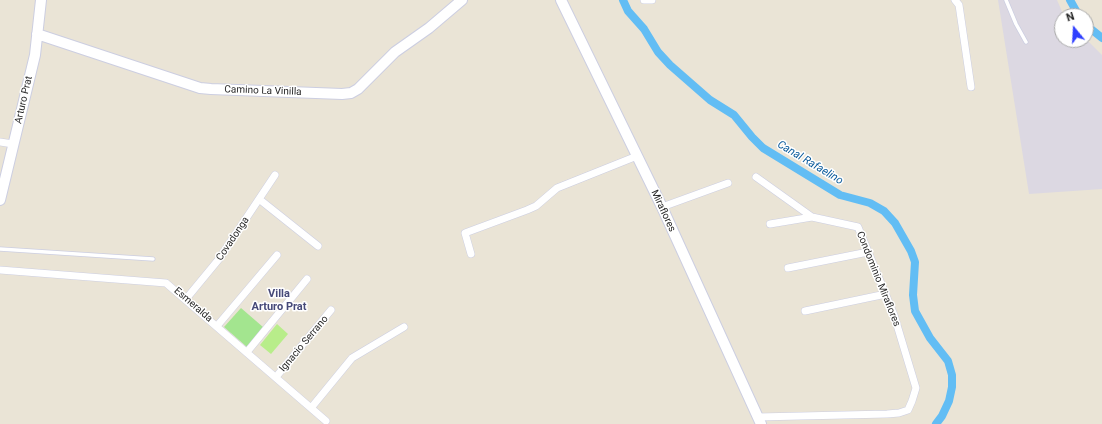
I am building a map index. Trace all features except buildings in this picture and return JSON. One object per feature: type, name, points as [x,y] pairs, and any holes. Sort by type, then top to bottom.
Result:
[{"type":"street","name":"Arturo Prat","points":[[0,200],[35,55],[41,0]]},
{"type":"street","name":"Miraflores","points":[[561,0],[662,207],[759,421]]},
{"type":"street","points":[[644,0],[652,0]]},
{"type":"street","points":[[955,0],[959,5],[971,87]]},
{"type":"street","name":"Camino La Vinilla","points":[[37,34],[200,88],[342,94],[351,93],[358,89],[395,52],[429,28],[458,2]]},
{"type":"street","points":[[0,142],[13,144]]},
{"type":"street","points":[[471,254],[465,233],[528,210],[536,206],[557,188],[637,156]]},
{"type":"street","name":"Covadonga","points":[[186,299],[219,259],[275,175]]},
{"type":"street","points":[[756,177],[812,217]]},
{"type":"street","points":[[662,207],[728,183]]},
{"type":"street","points":[[259,199],[318,246]]},
{"type":"street","name":"Condominio Miraflores","points":[[759,421],[899,413],[908,410],[916,388],[894,315],[858,227],[812,217],[770,224]]},
{"type":"street","points":[[788,268],[868,252]]},
{"type":"street","points":[[217,326],[277,255]]},
{"type":"street","name":"Esmeralda","points":[[0,270],[166,283],[326,421]]},
{"type":"street","points":[[247,352],[307,279]]},
{"type":"street","points":[[805,311],[886,294]]},
{"type":"street","name":"Ignacio Serrano","points":[[276,377],[331,310]]},
{"type":"street","points":[[311,408],[352,358],[404,327]]},
{"type":"lane","points":[[1006,0],[1016,24],[1026,42]]},
{"type":"lane","points":[[0,249],[154,259]]},
{"type":"shaded area","points":[[998,0],[1057,0],[1060,8],[1054,8],[1054,48],[1094,47],[1102,55],[1102,189],[1029,194]]},
{"type":"green space","points":[[241,308],[263,327],[247,347],[224,327]]},
{"type":"green space","points":[[277,324],[288,334],[271,354],[260,345]]},
{"type":"waterway","name":"Canal Rafaelino","points":[[623,0],[628,11],[644,29],[658,52],[670,65],[710,100],[734,115],[763,148],[840,195],[870,203],[884,211],[895,223],[911,251],[915,262],[913,295],[915,311],[930,338],[948,361],[952,375],[952,387],[949,401],[942,416],[936,424]]},
{"type":"waterway","points":[[1070,0],[1074,8]]},
{"type":"waterway","points":[[1094,32],[1102,38]]},
{"type":"district","name":"Villa Arturo Prat","points":[[279,300]]}]
